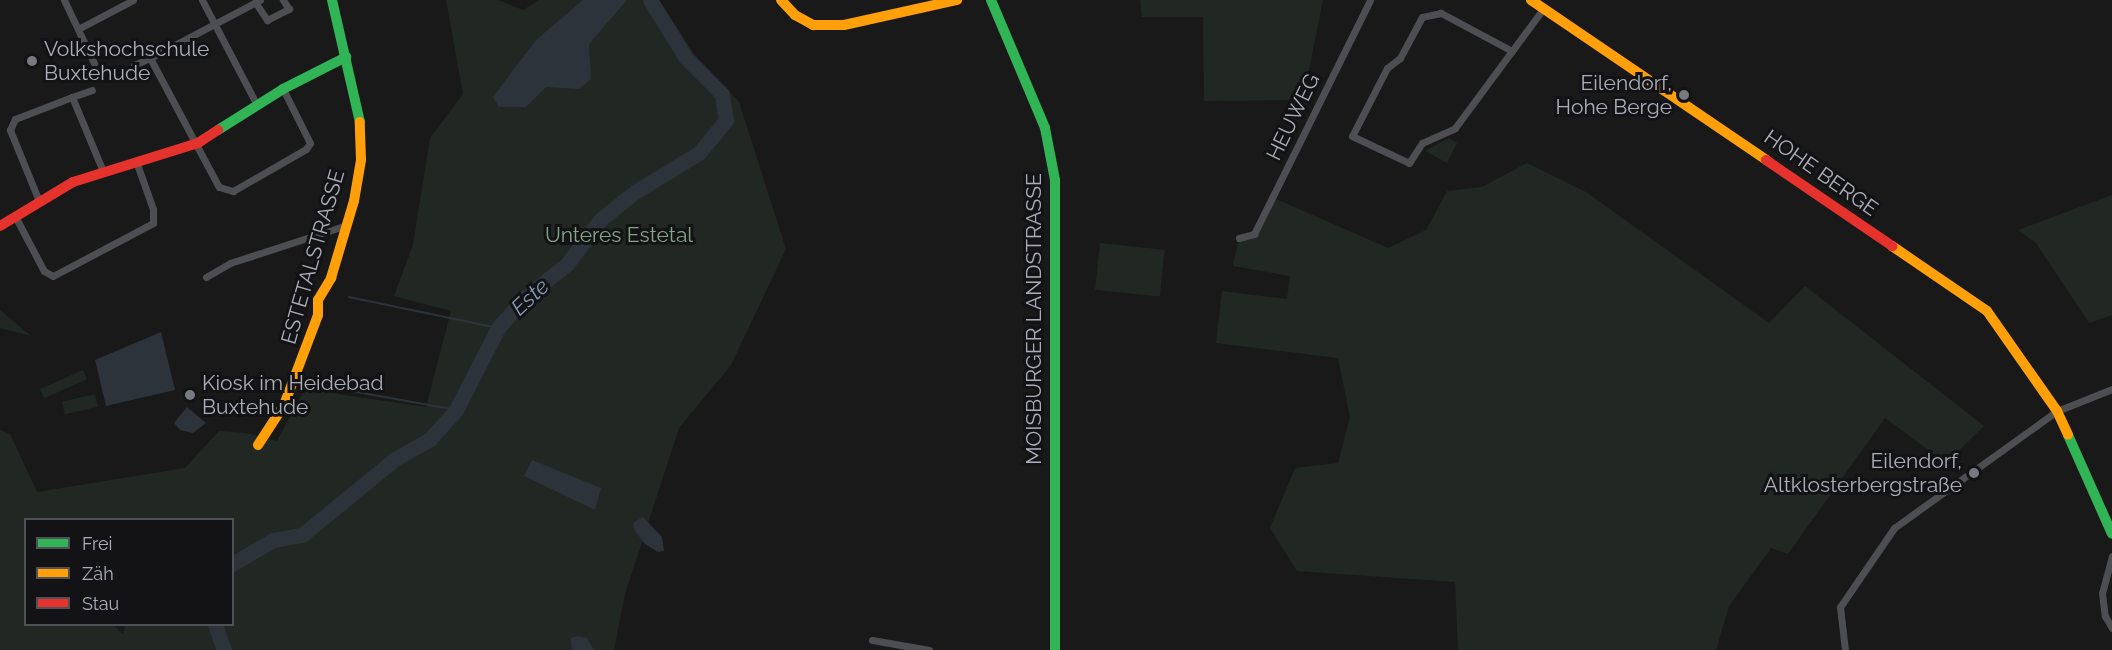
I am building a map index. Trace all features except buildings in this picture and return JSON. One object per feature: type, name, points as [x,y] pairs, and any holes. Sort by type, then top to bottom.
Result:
[{"type":"street","points":[[64,0],[94,63]]},
{"type":"street","points":[[78,29],[133,0]]},
{"type":"street","points":[[202,0],[257,105]]},
{"type":"street","points":[[134,66],[258,1],[267,20],[289,9],[283,0]]},
{"type":"street","name":"ESTETALSTRASSE","points":[[258,445],[284,405],[303,359],[318,315],[318,300],[331,278],[362,160],[360,122],[332,0]]},
{"type":"street","points":[[781,0],[795,15],[813,24],[824,25],[844,25],[957,0]]},
{"type":"street","name":"MOISBURGER LANDSTRASSE","points":[[991,0],[1045,128],[1055,180],[1055,650]]},
{"type":"street","name":"HEUWEG","points":[[1239,238],[1254,234],[1370,0]]},
{"type":"street","name":"HOHE BERGE","points":[[1531,0],[1987,311],[2057,411],[2112,534]]},
{"type":"street","points":[[1512,51],[1441,13],[1422,17],[1400,58],[1387,68],[1352,136],[1409,163],[1422,143],[1455,128],[1512,51],[1543,9]]},
{"type":"street","points":[[0,226],[16,218],[39,201],[103,171],[137,164],[198,143],[283,89],[345,57]]},
{"type":"street","points":[[150,58],[198,143],[219,188],[233,191],[306,149],[310,143],[283,89]]},
{"type":"street","points":[[39,201],[9,130],[15,119],[92,90]]},
{"type":"street","points":[[72,97],[103,171]]},
{"type":"street","points":[[16,218],[44,271],[52,276],[153,223],[153,209],[137,164]]},
{"type":"street","points":[[206,277],[230,263],[346,225]]},
{"type":"street","points":[[1845,650],[1840,607],[1894,528],[2057,411],[2112,389]]},
{"type":"street","points":[[2112,556],[2102,593],[2105,616],[2112,628]]},
{"type":"street","points":[[872,640],[928,650]]},
{"type":"green space","name":"Unteres Estetal","points":[[446,0],[498,0],[523,10],[539,0],[659,0],[694,54],[739,102],[786,249],[731,365],[679,428],[625,594],[614,650],[0,650],[0,430],[10,434],[37,492],[185,468],[219,431],[247,433],[277,441],[305,389],[426,407],[451,311],[394,296],[413,245],[430,138],[463,94]]},
{"type":"green space","points":[[1140,0],[1323,0],[1303,100],[1204,101],[1203,17],[1142,17]]},
{"type":"green space","points":[[1449,138],[1457,143],[1447,163],[1425,151]]},
{"type":"green space","points":[[1527,163],[1586,192],[1769,323],[1805,286],[1984,426],[1946,463],[1885,418],[1788,554],[1771,548],[1729,606],[1716,650],[1458,650],[1455,582],[1297,571],[1270,528],[1295,468],[1338,463],[1350,417],[1338,358],[1216,343],[1222,291],[1287,299],[1290,276],[1233,266],[1239,238],[1254,234],[1276,199],[1388,248],[1426,230],[1447,191],[1482,187]]},
{"type":"green space","points":[[2112,195],[2112,315],[2089,323],[2036,243],[2018,230]]},
{"type":"green space","points":[[1100,243],[1165,250],[1160,297],[1095,290]]},
{"type":"green space","points":[[0,310],[31,336],[0,328]]},
{"type":"green space","points":[[83,370],[87,379],[44,398],[40,389]]},
{"type":"green space","points":[[95,394],[98,407],[65,414],[62,402]]},
{"type":"shaded area","points":[[583,0],[627,0],[589,44],[591,79],[579,89],[546,87],[526,107],[499,107],[493,97],[536,40]]},
{"type":"shaded area","points":[[161,332],[175,390],[106,406],[95,360]]},
{"type":"shaded area","points":[[187,407],[206,423],[193,433],[180,430],[174,423]]},
{"type":"shaded area","points":[[532,460],[601,488],[595,510],[524,476]]},
{"type":"shaded area","points":[[643,517],[662,537],[664,551],[658,552],[645,544],[635,531],[633,523]]},
{"type":"shaded area","points":[[578,636],[587,638],[594,650],[572,650],[571,638]]},
{"type":"waterway","name":"Este","points":[[234,563],[273,540],[302,535],[395,459],[430,439],[456,410],[498,328],[522,300],[567,264],[601,219],[635,192],[699,153],[726,120],[722,94],[686,58],[650,0]]},
{"type":"waterway","points":[[349,297],[498,328]]},
{"type":"waterway","points":[[312,384],[456,410]]},
{"type":"waterway","name":"Este","points":[[216,626],[224,650]]},
{"type":"traffic: fast","points":[[332,0],[360,122]]},
{"type":"traffic: fast","points":[[991,0],[1045,128],[1055,180],[1055,650]]},
{"type":"traffic: fast","points":[[218,130],[283,89],[346,57]]},
{"type":"traffic: fast","points":[[2068,435],[2112,534]]},
{"type":"traffic: slow","points":[[781,0],[795,15],[813,25],[844,25],[957,0]]},
{"type":"traffic: slow","points":[[1531,0],[1766,160]]},
{"type":"traffic: slow","points":[[258,445],[284,405],[318,315],[318,300],[331,278],[354,201],[361,160],[360,122]]},
{"type":"traffic: slow","points":[[1892,246],[1987,311],[2057,411],[2068,435]]},
{"type":"traffic: jam","points":[[0,226],[73,182],[198,143],[218,130]]},
{"type":"traffic: jam","points":[[1766,160],[1892,246]]},
{"type":"place","name":"Volkshochschule Buxtehude","points":[[32,61]]},
{"type":"place","name":"Eilendorf, Hohe Berge","points":[[1684,95]]},
{"type":"place","name":"Kiosk im Heidebad Buxtehude","points":[[190,395]]},
{"type":"place","name":"Eilendorf, Altklosterbergstraße","points":[[1974,473]]}]
